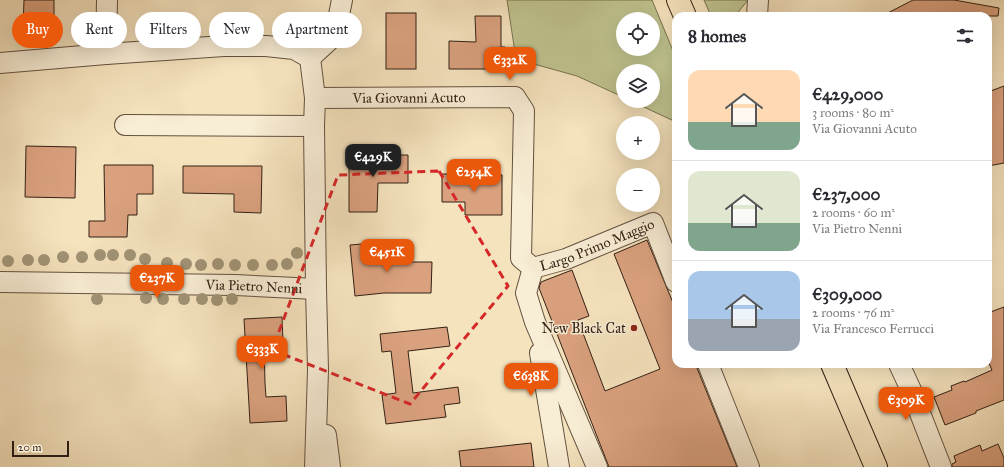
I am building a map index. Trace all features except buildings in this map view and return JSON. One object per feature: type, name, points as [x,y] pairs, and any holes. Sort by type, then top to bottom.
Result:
[{"type":"main road","points":[[678,0],[682,12]]},
{"type":"main road","points":[[834,368],[876,467]]},
{"type":"street","points":[[106,54],[107,0]]},
{"type":"street","points":[[310,58],[335,35],[342,0]]},
{"type":"street","points":[[757,12],[758,0]]},
{"type":"street","points":[[0,63],[224,46],[266,46],[294,50],[310,58]]},
{"type":"street","points":[[310,58],[315,98],[314,126],[318,370],[315,467]]},
{"type":"street","name":"Via Giovanni Acuto","points":[[315,98],[515,97],[524,111],[521,258],[533,268]]},
{"type":"street","points":[[125,125],[314,126]]},
{"type":"street","name":"Largo Primo Maggio","points":[[597,467],[535,322],[526,294],[533,268],[566,259],[652,220],[672,272]]},
{"type":"street","name":"Via Pietro Nenni","points":[[0,282],[235,285],[316,289]]},
{"type":"street","name":"Largo Primo Maggio","points":[[535,322],[559,467]]},
{"type":"street","points":[[710,368],[749,467]]},
{"type":"street","points":[[901,368],[941,467]]},
{"type":"street","points":[[318,370],[330,467]]},
{"type":"highlighted area","points":[[439,171],[508,286],[410,404],[272,350],[338,175]]},
{"type":"green space","points":[[507,0],[652,0],[657,12],[616,12],[616,56],[660,56],[660,19],[672,48],[672,120],[646,108],[660,108],[660,64],[616,64],[616,94],[577,76],[516,59]]},
{"type":"green space","points":[[704,0],[748,0],[738,12],[709,12]]},
{"type":"place","name":"New Black Cat","points":[[634,328]]}]
